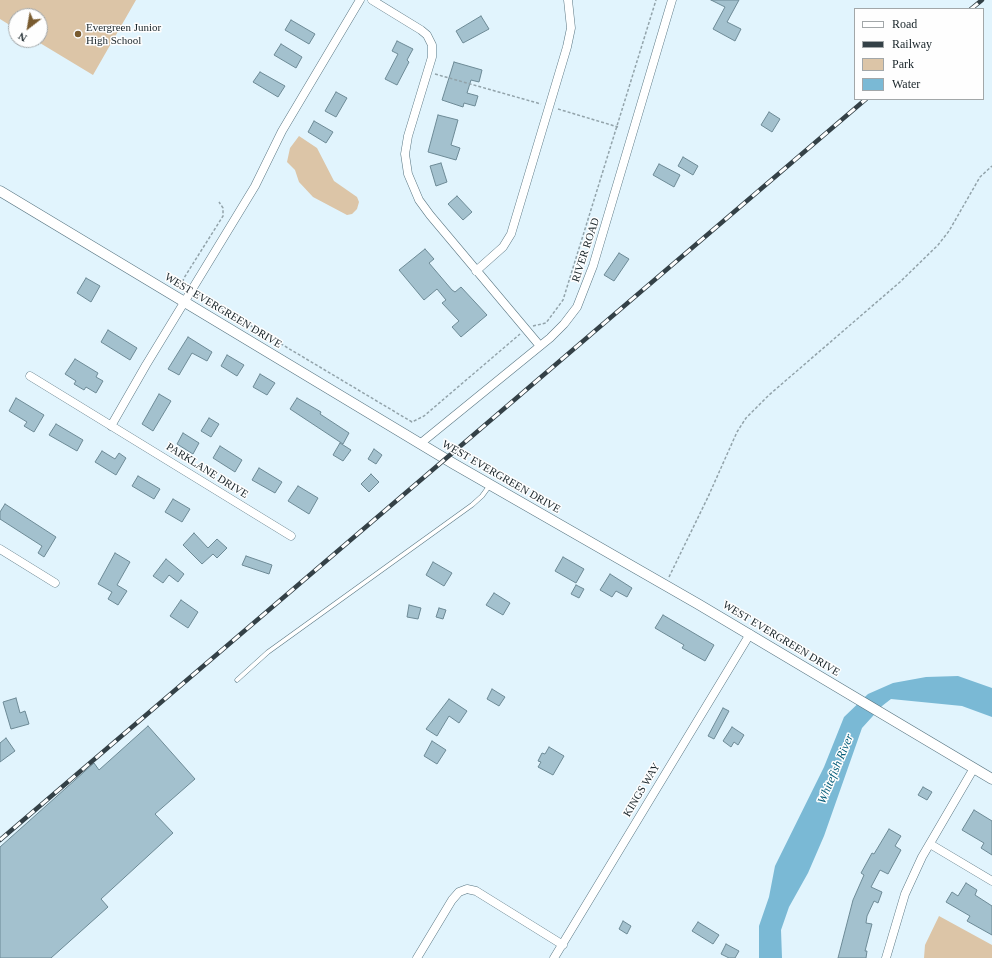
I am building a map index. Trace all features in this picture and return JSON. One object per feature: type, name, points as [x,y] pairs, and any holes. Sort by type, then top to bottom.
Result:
[{"type":"street","points":[[111,426],[146,365],[262,174],[282,131],[360,0]]},
{"type":"street","points":[[372,0],[414,25],[427,35],[432,45],[433,51],[408,136],[406,154],[407,169],[424,208],[540,346]]},
{"type":"street","points":[[476,271],[504,247],[511,234],[570,38],[571,18],[568,0]]},
{"type":"street","name":"RIVER ROAD","points":[[421,443],[540,346],[571,315],[586,287],[596,259],[672,0]]},
{"type":"street","name":"WEST EVERGREEN DRIVE","points":[[0,192],[490,484],[750,634],[992,779]]},
{"type":"street","name":"PARKLANE DRIVE","points":[[30,376],[291,536]]},
{"type":"street","points":[[0,549],[55,583]]},
{"type":"street","name":"KINGS WAY","points":[[554,958],[750,634]]},
{"type":"street","points":[[886,958],[905,894],[930,844],[974,768]]},
{"type":"street","points":[[930,844],[992,881]]},
{"type":"street","points":[[417,958],[452,900],[459,892],[467,889],[476,892],[563,944]]},
{"type":"lane","points":[[237,680],[268,652],[472,505],[482,496],[490,484]]},
{"type":"path","points":[[427,72],[550,106],[618,127]]},
{"type":"path","points":[[665,585],[708,497],[737,432],[746,418],[769,395],[889,292],[938,245],[949,231],[980,177],[992,166]]},
{"type":"path","points":[[192,291],[182,285],[182,281],[223,216],[223,208],[219,202]]},
{"type":"green space","name":"Evergreen Junior High School","points":[[0,0],[136,0],[93,75],[48,48],[48,8],[8,8],[8,24],[0,19]]},
{"type":"green space","points":[[299,136],[317,148],[334,181],[357,197],[359,202],[357,209],[352,214],[347,215],[313,197],[299,182],[295,170],[287,162],[290,148]]},
{"type":"green space","points":[[939,916],[992,945],[992,958],[924,958],[925,945]]},
{"type":"water","name":"Whitefish River","points":[[958,676],[992,688],[992,717],[962,706],[891,699],[882,706],[862,728],[824,836],[808,873],[789,907],[781,930],[782,958],[759,958],[759,926],[769,897],[775,866],[824,767],[844,717],[868,694],[893,683],[926,677]]},
{"type":"building","points":[[711,0],[739,0],[727,22],[741,29],[735,41],[713,29],[725,7]]},
{"type":"building","points":[[481,16],[489,29],[463,43],[456,31]]},
{"type":"building","points":[[291,20],[315,34],[309,44],[285,30]]},
{"type":"building","points":[[397,41],[413,49],[407,60],[409,62],[397,85],[385,79],[398,54],[392,51]]},
{"type":"building","points":[[281,44],[302,57],[296,68],[274,55]]},
{"type":"building","points":[[454,62],[482,70],[479,82],[471,80],[467,93],[478,96],[475,106],[464,103],[463,107],[442,100]]},
{"type":"building","points":[[260,72],[285,86],[278,97],[253,82]]},
{"type":"building","points":[[336,92],[347,98],[336,117],[325,111]]},
{"type":"building","points":[[769,112],[780,119],[772,132],[761,125]]},
{"type":"building","points":[[438,115],[458,120],[451,145],[460,148],[456,160],[428,152]]},
{"type":"building","points":[[314,121],[333,132],[326,143],[308,132]]},
{"type":"building","points":[[683,157],[698,166],[693,175],[678,166]]},
{"type":"building","points":[[441,163],[447,182],[436,186],[430,166]]},
{"type":"building","points":[[659,164],[680,175],[674,187],[653,175]]},
{"type":"building","points":[[457,196],[472,212],[463,220],[448,204]]},
{"type":"building","points":[[425,249],[434,259],[429,263],[452,290],[455,292],[461,287],[487,315],[461,337],[452,327],[459,321],[442,303],[446,300],[437,289],[424,300],[399,270]]},
{"type":"building","points":[[619,253],[629,259],[614,281],[604,275]]},
{"type":"building","points":[[86,278],[100,286],[91,302],[77,293]]},
{"type":"building","points":[[108,330],[137,348],[130,360],[101,342]]},
{"type":"building","points":[[188,337],[212,352],[207,361],[192,353],[179,375],[168,369]]},
{"type":"building","points":[[227,355],[244,365],[237,376],[221,366]]},
{"type":"building","points":[[75,359],[98,373],[96,377],[103,381],[96,393],[86,387],[84,390],[74,384],[76,381],[65,374]]},
{"type":"building","points":[[260,374],[275,383],[267,395],[253,387]]},
{"type":"building","points":[[159,394],[171,401],[153,431],[142,424]]},
{"type":"building","points":[[16,398],[44,415],[34,432],[24,426],[27,422],[9,411]]},
{"type":"building","points":[[297,398],[321,412],[320,414],[349,433],[343,444],[290,409]]},
{"type":"building","points":[[209,418],[219,424],[211,437],[201,431]]},
{"type":"building","points":[[56,424],[83,440],[77,451],[49,435]]},
{"type":"building","points":[[183,433],[199,443],[193,454],[177,444]]},
{"type":"building","points":[[340,443],[351,450],[343,461],[333,455]]},
{"type":"building","points":[[220,446],[242,460],[235,472],[213,458]]},
{"type":"building","points":[[374,449],[382,455],[376,464],[368,459]]},
{"type":"building","points":[[102,451],[115,459],[119,453],[126,458],[116,475],[95,462]]},
{"type":"building","points":[[259,468],[282,482],[275,493],[252,480]]},
{"type":"building","points":[[371,474],[379,482],[369,492],[361,484]]},
{"type":"building","points":[[138,476],[160,489],[154,499],[132,486]]},
{"type":"building","points":[[298,486],[318,498],[309,514],[288,501]]},
{"type":"building","points":[[173,499],[190,509],[182,522],[165,512]]},
{"type":"building","points":[[5,504],[56,537],[44,557],[38,553],[42,546],[0,519],[0,512]]},
{"type":"building","points":[[194,533],[208,548],[217,539],[227,548],[217,558],[213,554],[202,564],[183,545]]},
{"type":"building","points":[[115,553],[130,562],[117,585],[127,591],[118,605],[108,599],[112,592],[98,584]]},
{"type":"building","points":[[246,556],[272,565],[269,574],[242,565]]},
{"type":"building","points":[[563,557],[584,569],[576,583],[555,571]]},
{"type":"building","points":[[166,559],[184,574],[178,582],[169,575],[163,583],[153,576]]},
{"type":"building","points":[[433,562],[452,573],[444,586],[426,575]]},
{"type":"building","points":[[610,574],[632,588],[627,597],[616,591],[612,597],[600,590]]},
{"type":"building","points":[[576,585],[584,589],[579,598],[571,594]]},
{"type":"building","points":[[494,593],[510,603],[503,615],[486,605]]},
{"type":"building","points":[[181,600],[198,612],[188,628],[170,616]]},
{"type":"building","points":[[409,605],[421,608],[418,619],[407,617]]},
{"type":"building","points":[[439,608],[446,610],[443,619],[436,617]]},
{"type":"building","points":[[663,615],[714,645],[705,661],[682,648],[684,645],[655,628]]},
{"type":"building","points":[[492,689],[505,697],[499,706],[487,699]]},
{"type":"building","points":[[16,698],[20,713],[25,711],[29,724],[11,729],[3,702]]},
{"type":"building","points":[[449,699],[467,711],[459,723],[449,716],[437,736],[426,729]]},
{"type":"building","points":[[723,708],[729,711],[714,739],[708,736]]},
{"type":"building","points":[[148,726],[195,779],[155,814],[173,833],[101,899],[108,907],[51,958],[0,958],[0,847],[94,763],[99,770]]},
{"type":"building","points":[[732,727],[744,735],[738,745],[734,742],[731,747],[723,741]]},
{"type":"building","points":[[6,738],[15,751],[0,762],[0,743]]},
{"type":"building","points":[[432,741],[446,750],[437,764],[424,756]]},
{"type":"building","points":[[549,747],[564,756],[553,775],[538,767],[541,762],[538,761],[542,753],[545,754]]},
{"type":"building","points":[[923,787],[932,792],[927,800],[918,795]]},
{"type":"building","points":[[974,810],[992,821],[992,855],[981,848],[984,843],[962,830]]},
{"type":"building","points":[[889,829],[901,836],[895,846],[901,850],[888,874],[880,870],[871,887],[882,892],[878,903],[874,901],[867,916],[866,923],[872,924],[865,951],[867,951],[866,958],[838,958],[853,900],[864,875],[861,873],[872,853],[874,854]]},
{"type":"building","points":[[966,883],[977,890],[975,895],[992,906],[992,935],[967,921],[970,916],[946,902],[952,892],[958,896]]},
{"type":"building","points":[[623,921],[631,926],[627,934],[619,929]]},
{"type":"building","points":[[698,922],[719,935],[713,944],[692,931]]},
{"type":"building","points":[[726,944],[739,951],[735,958],[729,958],[721,954]]},
{"type":"railway","points":[[972,8],[982,0]]},
{"type":"railway","points":[[0,840],[865,100]]},
{"type":"place","name":"Evergreen Junior High School","points":[[78,34]]}]
